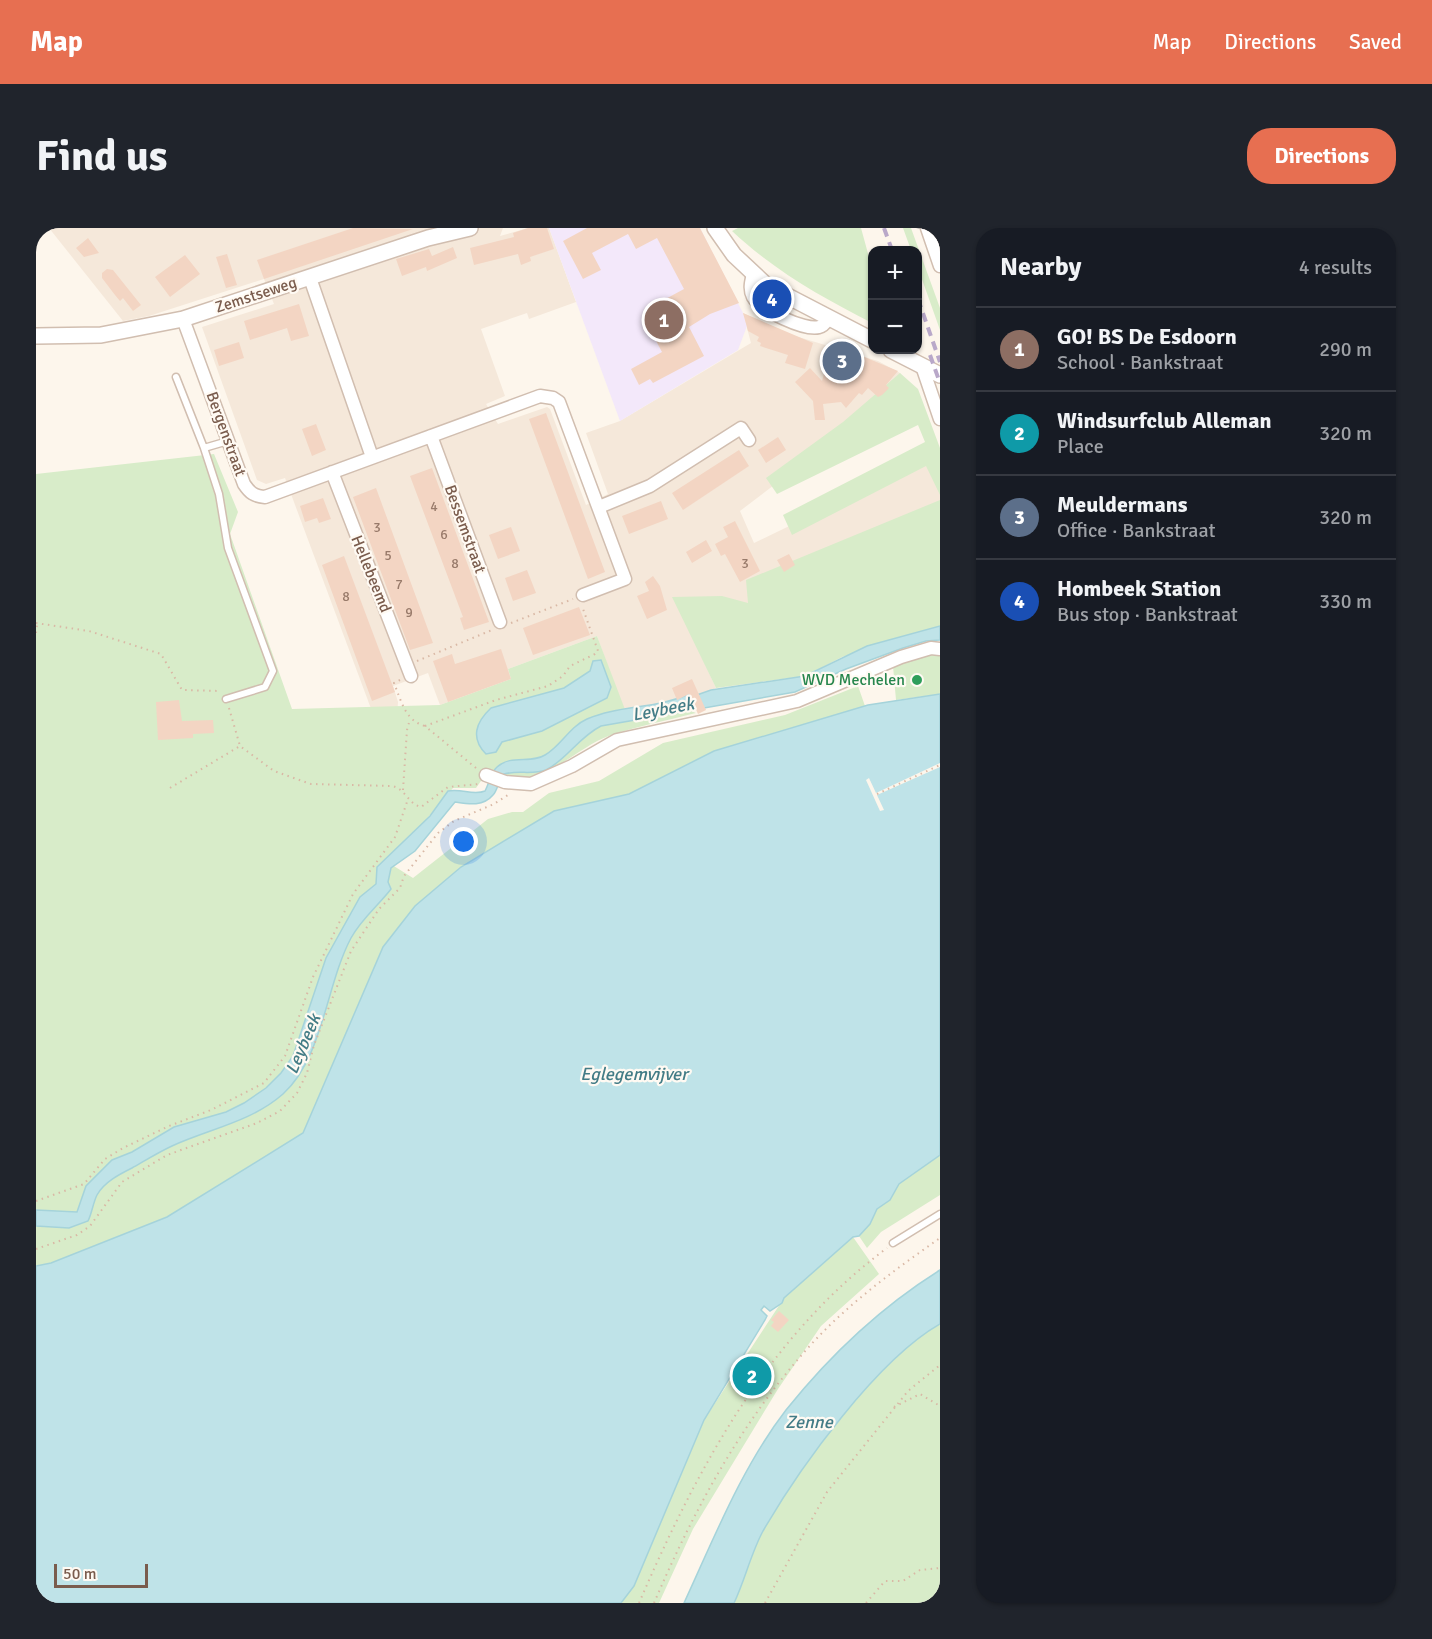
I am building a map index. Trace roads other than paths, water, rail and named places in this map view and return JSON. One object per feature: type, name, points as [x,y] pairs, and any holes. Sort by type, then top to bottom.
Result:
[{"type":"street","name":"Zemstseweg","points":[[36,336],[100,335],[183,319],[429,238],[470,228]]},
{"type":"street","points":[[715,228],[734,255],[753,274],[782,295],[868,337]]},
{"type":"street","points":[[927,228],[940,266]]},
{"type":"street","points":[[310,278],[372,457]]},
{"type":"street","name":"Bergenstraat","points":[[183,319],[244,484],[249,492],[257,496],[265,497],[540,396],[553,398],[559,402],[625,579],[583,595]]},
{"type":"street","points":[[899,354],[940,375]]},
{"type":"street","points":[[922,366],[940,419]]},
{"type":"street","points":[[599,507],[650,486],[741,428],[749,441]]},
{"type":"street","name":"Bessemstraat","points":[[431,436],[500,622]]},
{"type":"street","name":"Hellebeemd","points":[[332,472],[411,676]]},
{"type":"street","points":[[486,775],[520,784],[549,778],[617,740],[797,701],[901,657],[931,648],[940,649]]},
{"type":"lane","points":[[176,377],[204,448],[219,495],[228,548],[273,671],[265,687],[226,699]]},
{"type":"lane","points":[[204,448],[229,441]]},
{"type":"lane","points":[[893,1243],[940,1214]]},
{"type":"water","name":"Leybeek","points":[[940,626],[940,640],[926,641],[903,648],[846,669],[795,692],[601,726],[546,770],[504,774],[495,793],[489,799],[475,804],[455,802],[415,851],[391,868],[388,882],[391,889],[360,924],[351,938],[335,977],[316,1041],[296,1079],[283,1094],[257,1112],[172,1146],[113,1179],[97,1195],[88,1221],[69,1228],[36,1226],[36,1210],[77,1212],[86,1186],[112,1160],[132,1152],[174,1127],[226,1112],[244,1103],[266,1088],[281,1073],[293,1056],[326,958],[360,897],[376,884],[377,867],[430,816],[448,791],[476,793],[485,791],[497,767],[508,761],[534,759],[545,755],[587,719],[612,711],[664,702],[689,694],[691,697],[711,690],[805,676],[867,646]]},
{"type":"water","points":[[601,660],[611,687],[607,698],[542,731],[502,742],[496,752],[486,754],[481,748],[477,730],[491,708],[564,688],[590,671],[593,661]]},
{"type":"water","name":"Eglegemvijver","points":[[940,694],[940,1155],[899,1184],[890,1200],[877,1209],[870,1224],[859,1236],[853,1237],[784,1298],[782,1303],[770,1311],[764,1306],[761,1310],[767,1316],[704,1420],[634,1586],[621,1603],[36,1603],[36,1266],[51,1263],[167,1217],[303,1133],[383,947],[415,906],[461,867],[554,811],[629,794],[714,751],[868,705]]},
{"type":"water","name":"Zenne","points":[[940,1270],[940,1324],[916,1341],[866,1388],[819,1447],[763,1531],[734,1603],[684,1603],[742,1479],[786,1410],[820,1370],[857,1333],[918,1284]]},
{"type":"railway","points":[[884,228],[891,246]]},
{"type":"railway","points":[[918,300],[940,362]]},
{"type":"railway","points":[[930,355],[940,383]]},
{"type":"place","name":"Hombeek Station","points":[[772,299]]},
{"type":"place","name":"GO! BS De Esdoorn","points":[[664,320]]},
{"type":"place","name":"Meuldermans","points":[[842,361]]},
{"type":"place","name":"WVD Mechelen","points":[[917,680]]},
{"type":"place","name":"Windsurfclub Alleman","points":[[752,1376]]}]
